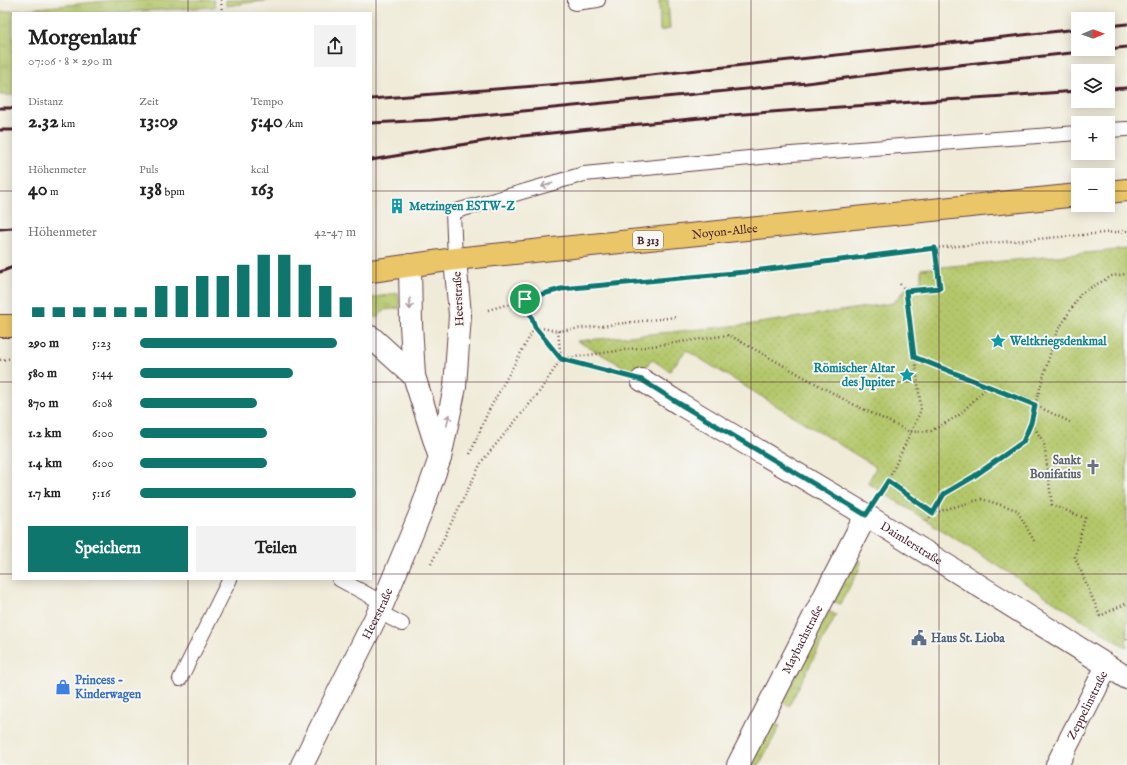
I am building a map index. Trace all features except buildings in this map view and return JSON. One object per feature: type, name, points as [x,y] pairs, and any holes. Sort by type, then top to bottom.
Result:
[{"type":"main road","points":[[1115,191],[1127,190]]},
{"type":"main road","name":"Noyon-Allee","points":[[372,271],[455,259],[1071,197]]},
{"type":"main road","points":[[0,326],[12,326]]},
{"type":"street","name":"Heerstraße","points":[[302,765],[381,607],[420,514],[440,458],[455,387],[460,315],[455,259]]},
{"type":"street","points":[[410,265],[414,376],[440,458]]},
{"type":"street","points":[[372,338],[414,376]]},
{"type":"street","name":"Daimlerstraße","points":[[642,380],[866,515],[1127,678]]},
{"type":"street","name":"Maybachstraße","points":[[738,765],[866,515]]},
{"type":"street","name":"Zeppelinstraße","points":[[1057,765],[1107,666]]},
{"type":"lane","points":[[575,0],[575,3],[598,0]]},
{"type":"lane","points":[[1115,130],[1127,129]]},
{"type":"lane","points":[[455,259],[453,212],[584,174],[791,154],[1071,134]]},
{"type":"lane","points":[[180,679],[230,580]]},
{"type":"lane","points":[[340,580],[381,607],[402,624]]},
{"type":"path","points":[[221,0],[222,12]]},
{"type":"path","points":[[460,315],[497,308],[561,289],[745,272],[935,248],[1127,231]]},
{"type":"path","points":[[906,291],[940,288],[935,248]]},
{"type":"path","points":[[925,524],[944,494],[973,477],[1023,442],[1031,423],[1056,334],[1081,293],[1112,276],[1127,274]]},
{"type":"path","points":[[866,515],[888,481],[921,410],[906,291],[900,284]]},
{"type":"path","points":[[525,299],[535,327],[561,359],[642,380]]},
{"type":"path","points":[[535,327],[558,331],[676,317]]},
{"type":"path","points":[[467,458],[472,452],[488,412],[535,327]]},
{"type":"path","points":[[430,567],[482,461],[538,394],[561,359],[558,331]]},
{"type":"path","points":[[561,359],[729,335],[847,401],[910,432],[931,431],[958,416],[987,387]]},
{"type":"path","points":[[914,357],[1035,405],[1070,422]]},
{"type":"path","points":[[0,360],[12,358]]},
{"type":"path","points":[[1031,423],[1044,443],[1052,504],[1085,518],[1075,557],[1100,616],[1127,603]]},
{"type":"path","points":[[888,481],[933,513]]},
{"type":"path","points":[[933,513],[982,499],[1017,510],[1034,541]]},
{"type":"green space","points":[[115,0],[214,0],[215,7],[125,12],[12,12],[12,95],[0,95],[0,12]]},
{"type":"green space","points":[[226,0],[271,0],[226,6]]},
{"type":"green space","points":[[659,0],[668,0],[670,29],[660,31]]},
{"type":"green space","points":[[1127,249],[1127,648],[868,483],[876,467],[686,350],[670,371],[651,359],[641,376],[577,341],[753,324],[893,303],[909,285],[921,281],[921,269]]},
{"type":"green space","points":[[398,293],[400,308],[384,310],[377,318],[372,316],[372,298]]},
{"type":"green space","points":[[858,559],[861,561],[859,570],[840,604],[834,601]]},
{"type":"green space","points":[[829,611],[836,615],[789,706],[782,702]]},
{"type":"green space","points":[[772,722],[780,726],[759,765],[750,765]]},
{"type":"railway","points":[[1115,25],[1127,24]]},
{"type":"railway","points":[[372,99],[586,82],[1071,30]]},
{"type":"railway","points":[[372,123],[431,120],[807,83],[884,73],[1127,47]]},
{"type":"railway","points":[[1115,89],[1127,88]]},
{"type":"railway","points":[[372,160],[502,138],[731,115],[1071,91]]},
{"type":"railway","points":[[0,108],[12,108]]},
{"type":"railway","points":[[0,130],[12,130]]},
{"type":"railway","points":[[0,229],[12,228]]},
{"type":"railway","points":[[0,272],[12,267]]},
{"type":"place","name":"Metzingen ESTW-Z","points":[[397,206]]},
{"type":"place","name":"Weltkriegsdenkmal","points":[[998,341]]},
{"type":"place","name":"Römischer Altar des Jupiter","points":[[907,375]]},
{"type":"place","name":"Sankt Bonifatius","points":[[1093,467]]},
{"type":"place","name":"Haus St. Lioba","points":[[919,638]]},
{"type":"place","name":"Princess - Kinderwagen","points":[[63,687]]},
{"type":"route","points":[[935,248],[940,288],[906,291],[914,357],[1035,405],[1031,423],[1023,442],[973,477],[944,494],[933,513],[888,481],[866,515],[642,380],[561,359],[535,327],[525,299],[561,289],[745,272],[935,248]]}]
